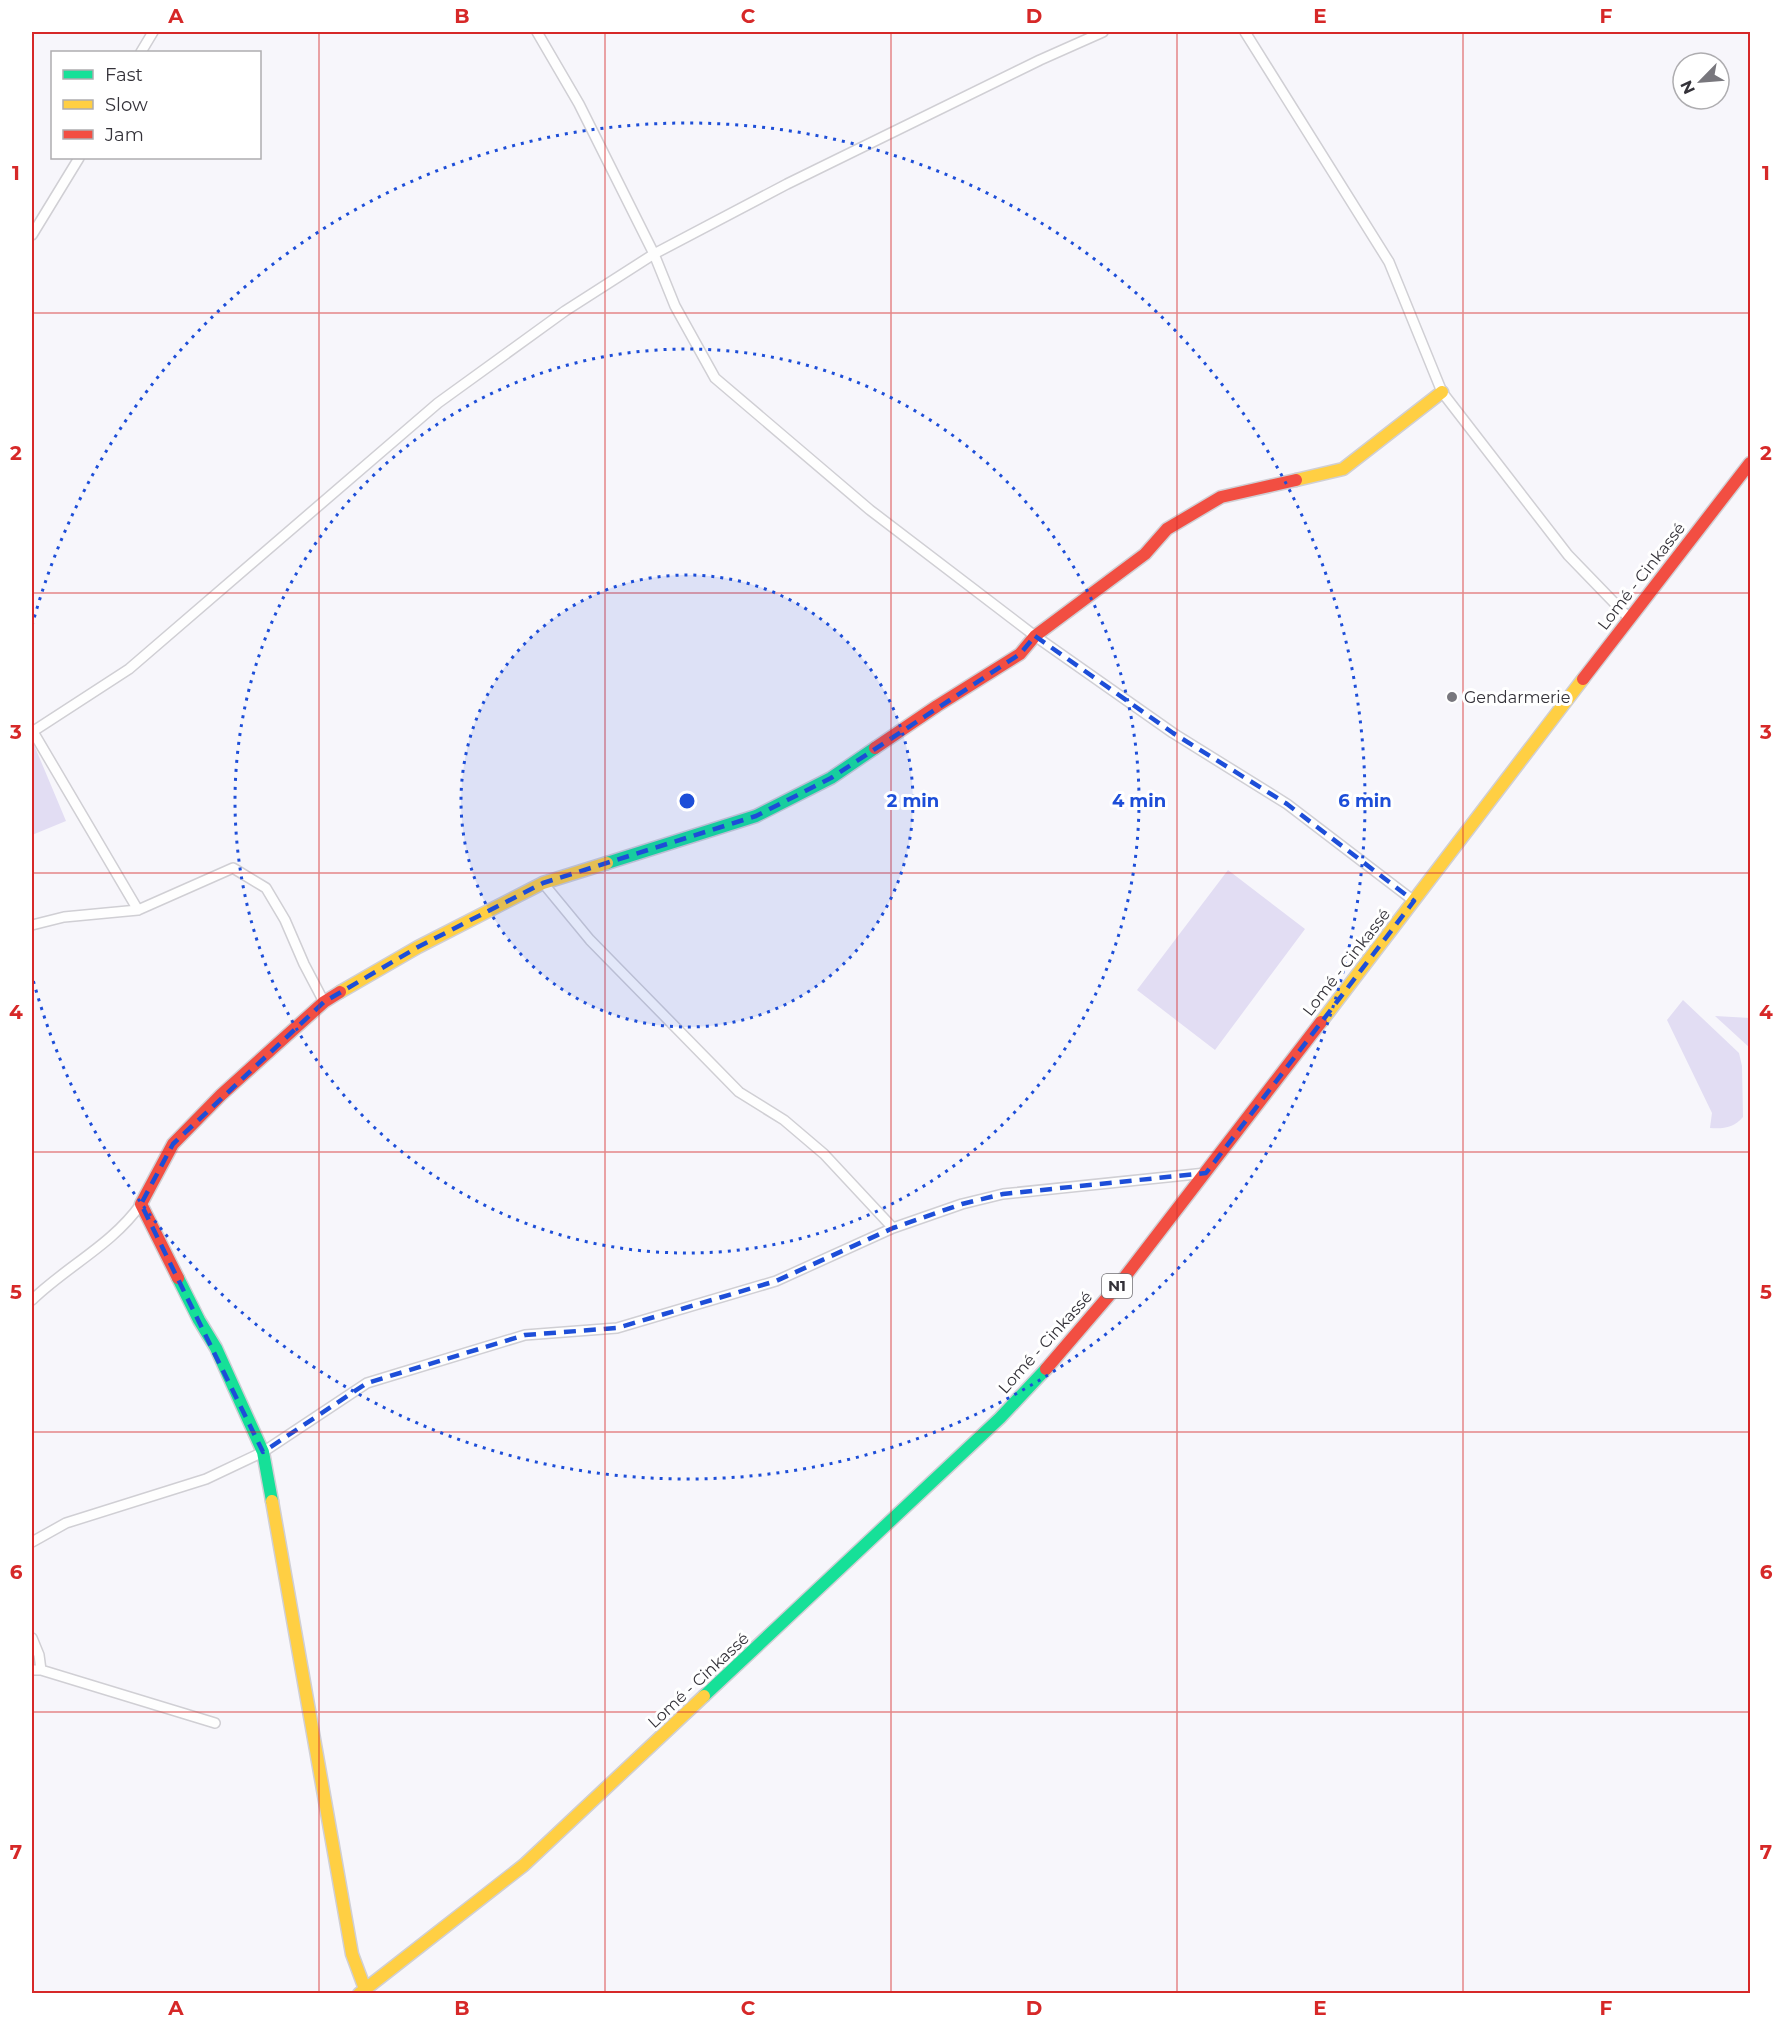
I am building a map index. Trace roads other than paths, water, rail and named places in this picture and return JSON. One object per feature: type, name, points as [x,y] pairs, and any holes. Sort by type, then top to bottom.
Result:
[{"type":"main road","points":[[362,1991],[351,1954],[263,1452],[216,1348],[199,1320],[141,1204],[173,1144],[221,1095],[324,1002],[418,947],[543,883],[756,816],[831,778],[937,706],[1020,654],[1035,636],[1145,554],[1167,529],[1221,497],[1343,469],[1442,392]]},
{"type":"main road","name":"Lomé - Cinkassé","points":[[362,1991],[524,1865],[1000,1418],[1058,1356],[1124,1278],[1206,1173],[1750,463]]},
{"type":"street","points":[[142,51],[153,32]]},
{"type":"street","points":[[537,32],[579,104],[654,254],[675,306],[715,378],[870,510],[1035,636],[1173,733],[1287,804],[1414,901]]},
{"type":"street","points":[[138,910],[32,731],[129,669],[438,403],[565,311],[654,254],[798,179],[1102,32]]},
{"type":"street","points":[[1245,32],[1389,262],[1442,392],[1568,555],[1629,618]]},
{"type":"street","points":[[32,235],[78,159]]},
{"type":"street","points":[[32,925],[64,917],[138,910],[233,868],[266,888],[285,920],[303,964],[324,1002]]},
{"type":"street","points":[[543,883],[590,940],[739,1092],[784,1120],[825,1154],[893,1228]]},
{"type":"street","points":[[32,1542],[66,1523],[206,1479],[263,1452],[367,1383],[525,1335],[617,1328],[776,1281],[893,1228],[962,1204],[1003,1194],[1206,1173]]},
{"type":"street","points":[[32,1300],[58,1277],[99,1248],[132,1217],[141,1204]]},
{"type":"street","points":[[32,1638],[39,1655],[36,1670],[215,1723]]},
{"type":"place","name":"Gendarmerie","points":[[1452,697]]}]
